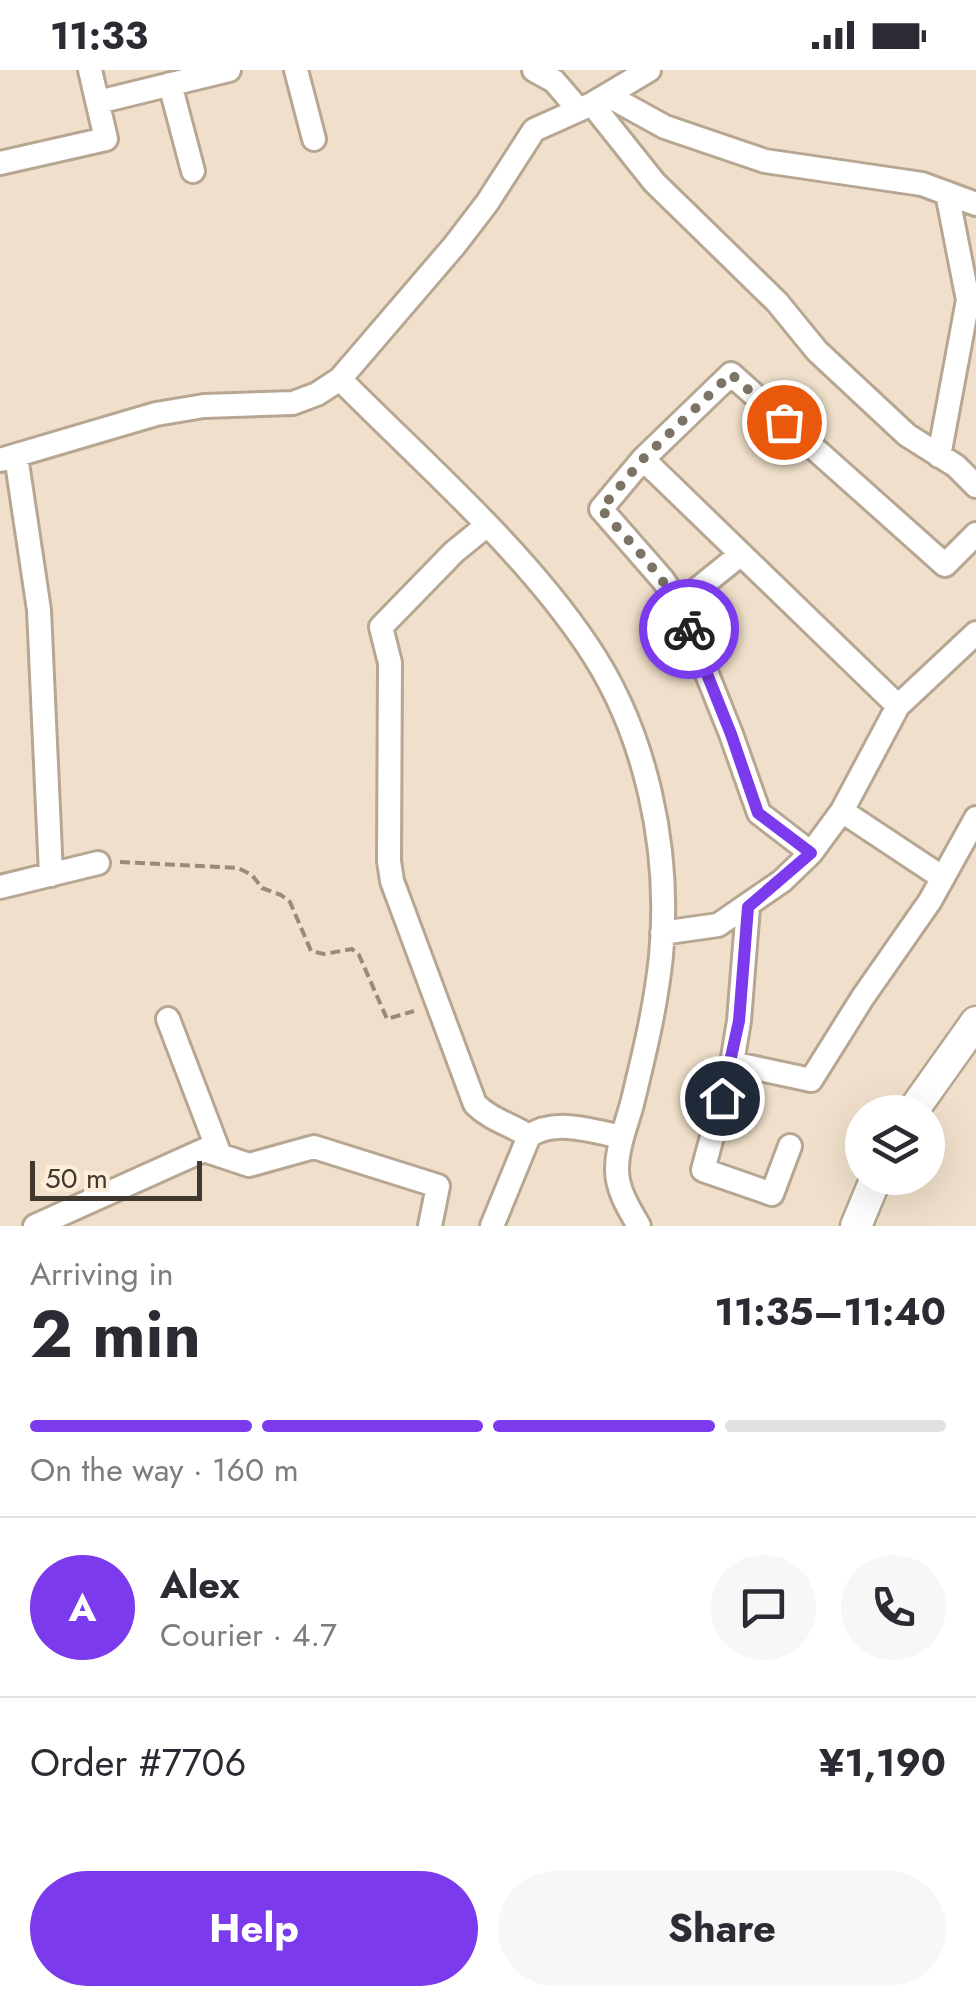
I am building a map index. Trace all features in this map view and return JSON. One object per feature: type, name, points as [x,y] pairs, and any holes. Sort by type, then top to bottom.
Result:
[{"type":"street","points":[[0,163],[106,138],[90,70]]},
{"type":"street","points":[[98,102],[229,70]]},
{"type":"street","points":[[296,70],[314,139]]},
{"type":"street","points":[[534,70],[593,103],[766,161],[922,184],[976,204]]},
{"type":"street","points":[[50,875],[39,610],[8,458],[156,414],[204,406],[293,402],[318,394],[340,378],[454,246],[488,202],[534,130],[593,103],[649,70]]},
{"type":"street","points":[[170,84],[192,171]]},
{"type":"street","points":[[593,103],[654,182],[777,302],[817,350],[906,435],[976,486]]},
{"type":"street","points":[[939,456],[968,300],[947,193]]},
{"type":"street","points":[[811,853],[758,813],[679,604],[601,509],[643,459],[731,374],[944,565],[976,534]]},
{"type":"street","points":[[340,378],[541,584],[589,647],[619,705],[646,771],[664,888],[662,933],[648,1038],[622,1137],[617,1174],[639,1226]]},
{"type":"street","points":[[643,459],[898,706]]},
{"type":"street","points":[[486,526],[454,552],[382,627],[390,663],[389,861],[392,881],[475,1104],[490,1119],[508,1122],[529,1136]]},
{"type":"street","points":[[679,604],[741,554]]},
{"type":"street","points":[[662,933],[718,925],[748,907],[811,853],[842,811],[898,706],[976,633]]},
{"type":"street","points":[[842,811],[943,878]]},
{"type":"street","points":[[732,1063],[811,1080],[943,878],[976,818]]},
{"type":"street","points":[[0,887],[98,863]]},
{"type":"street","points":[[748,907],[732,1063],[703,1170],[772,1194],[790,1146]]},
{"type":"street","points":[[168,1019],[220,1156]]},
{"type":"street","points":[[923,1095],[976,1022]]},
{"type":"street","points":[[492,1226],[529,1136],[542,1128],[571,1126],[622,1137]]},
{"type":"street","points":[[35,1226],[204,1150],[248,1165],[314,1147],[438,1186],[430,1226]]},
{"type":"street","points":[[856,1226],[869,1195]]},
{"type":"path","points":[[98,863],[146,861],[238,868],[252,875],[262,888],[290,902],[310,951],[324,954],[352,949],[359,955],[387,1019],[438,1004]]},
{"type":"way so far","points":[[689,629],[663,580],[601,509],[643,459],[731,374],[784,422]]},
{"type":"route","points":[[689,629],[758,813],[811,853],[748,907],[739,1021],[722,1098]]}]
